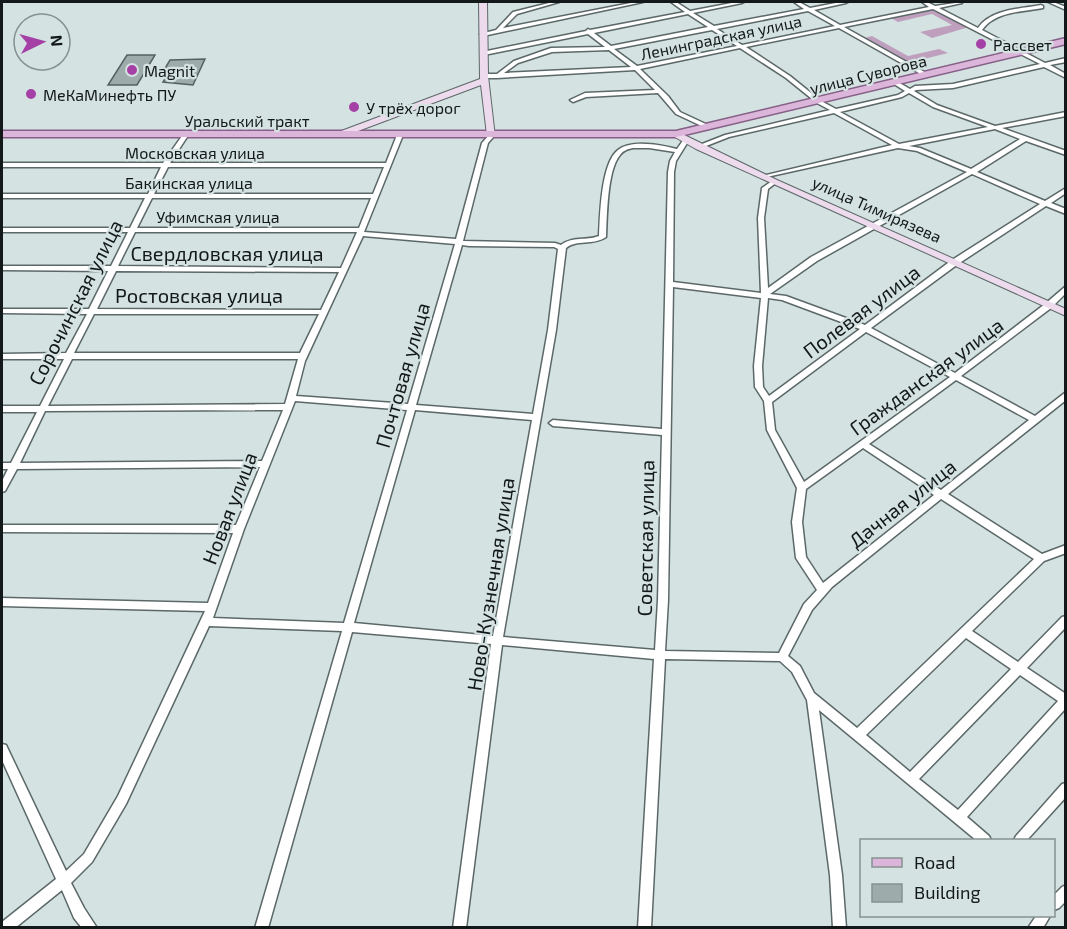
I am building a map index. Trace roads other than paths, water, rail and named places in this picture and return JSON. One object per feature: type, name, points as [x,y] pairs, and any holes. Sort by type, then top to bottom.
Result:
[{"type":"main road","points":[[483,2],[484,79],[492,135]]},
{"type":"main road","name":"улица Суворова","points":[[492,135],[681,137],[708,127],[1065,41]]},
{"type":"main road","points":[[339,135],[484,79]]},
{"type":"main road","name":"Уральский тракт","points":[[2,134],[492,135]]},
{"type":"main road","name":"улица Тимирязева","points":[[681,137],[774,182],[1065,313]]},
{"type":"street","points":[[498,31],[515,13],[557,2]]},
{"type":"street","points":[[483,34],[641,2]]},
{"type":"street","points":[[673,2],[788,77],[819,102],[898,146],[918,149],[1065,212]]},
{"type":"street","points":[[484,53],[742,2]]},
{"type":"street","points":[[796,2],[926,75]]},
{"type":"street","points":[[497,76],[516,62],[551,50],[610,48],[846,2]]},
{"type":"street","points":[[924,2],[1065,76]]},
{"type":"street","name":"Ленинградская улица","points":[[484,79],[497,76],[636,68],[960,2]]},
{"type":"street","points":[[1052,3],[1065,2]]},
{"type":"street","points":[[1052,3],[1065,9]]},
{"type":"street","points":[[979,30],[982,24],[991,18],[1041,7]]},
{"type":"street","points":[[588,31],[636,68],[660,91],[678,113],[708,127]]},
{"type":"street","points":[[699,147],[727,136],[900,96],[908,90],[953,86],[1065,60]]},
{"type":"street","points":[[896,83],[935,106],[1065,153]]},
{"type":"street","points":[[573,100],[585,95],[660,91]]},
{"type":"street","points":[[764,177],[898,146],[1065,114]]},
{"type":"street","name":"Сорочинская улица","points":[[2,489],[165,166],[186,134]]},
{"type":"street","name":"Новая улица","points":[[4,927],[65,880],[88,858],[122,800],[206,622],[239,529],[290,403],[304,356],[361,232],[400,135]]},
{"type":"street","name":"Почтовая улица","points":[[261,927],[459,243],[485,143],[492,135]]},
{"type":"street","name":"Советская улица","points":[[644,927],[660,655],[671,172],[673,160],[679,152],[681,137]]},
{"type":"street","points":[[765,294],[814,260],[877,227],[1024,139]]},
{"type":"street","points":[[562,248],[570,241],[595,241],[602,237],[606,193],[613,159],[618,152],[625,148],[655,146],[679,152]]},
{"type":"street","points":[[2,174],[5,165]]},
{"type":"street","name":"Московская улица","points":[[5,165],[388,165]]},
{"type":"street","points":[[774,182],[765,188],[761,218],[765,294],[758,366],[759,387],[768,401],[771,430],[802,488],[797,522],[801,558],[823,590]]},
{"type":"street","name":"Полевая улица","points":[[768,401],[955,262],[1065,190]]},
{"type":"street","name":"Бакинская улица","points":[[2,196],[376,196]]},
{"type":"street","name":"Уфимская улица","points":[[2,230],[361,232],[459,243],[555,245],[562,248]]},
{"type":"street","name":"Ново-Кузнечная улица","points":[[459,927],[497,640],[552,330],[562,248]]},
{"type":"street","name":"Свердловская улица","points":[[2,268],[344,270]]},
{"type":"street","points":[[670,284],[783,298],[865,328],[1036,420]]},
{"type":"street","name":"Гражданская улица","points":[[802,488],[955,377],[1048,306],[1065,288]]},
{"type":"street","name":"Ростовская улица","points":[[2,311],[324,312]]},
{"type":"street","points":[[2,356],[304,356]]},
{"type":"street","name":"Дачная улица","points":[[782,657],[808,607],[823,590],[1065,395]]},
{"type":"street","points":[[2,409],[290,403],[411,407],[536,417]]},
{"type":"street","points":[[554,423],[664,432]]},
{"type":"street","points":[[862,444],[1041,558]]},
{"type":"street","points":[[2,466],[266,464]]},
{"type":"street","points":[[2,528],[239,529]]},
{"type":"street","points":[[858,735],[1041,558],[1065,549]]},
{"type":"street","points":[[2,602],[211,607]]},
{"type":"street","points":[[911,779],[1065,620]]},
{"type":"street","points":[[206,622],[348,627],[660,655],[782,657],[796,669],[812,698],[836,875],[840,927]]},
{"type":"street","points":[[958,818],[1065,700],[964,631]]},
{"type":"street","points":[[812,698],[984,839]]},
{"type":"street","points":[[3,756],[79,913],[91,927]]},
{"type":"street","points":[[1021,839],[1065,788]]},
{"type":"place","name":"Рассвет","points":[[981,44]]},
{"type":"place","name":"Magnit","points":[[132,70]]},
{"type":"place","name":"МеКаМинефть ПУ","points":[[31,94]]},
{"type":"place","name":"У трёх дорог","points":[[354,107]]}]
